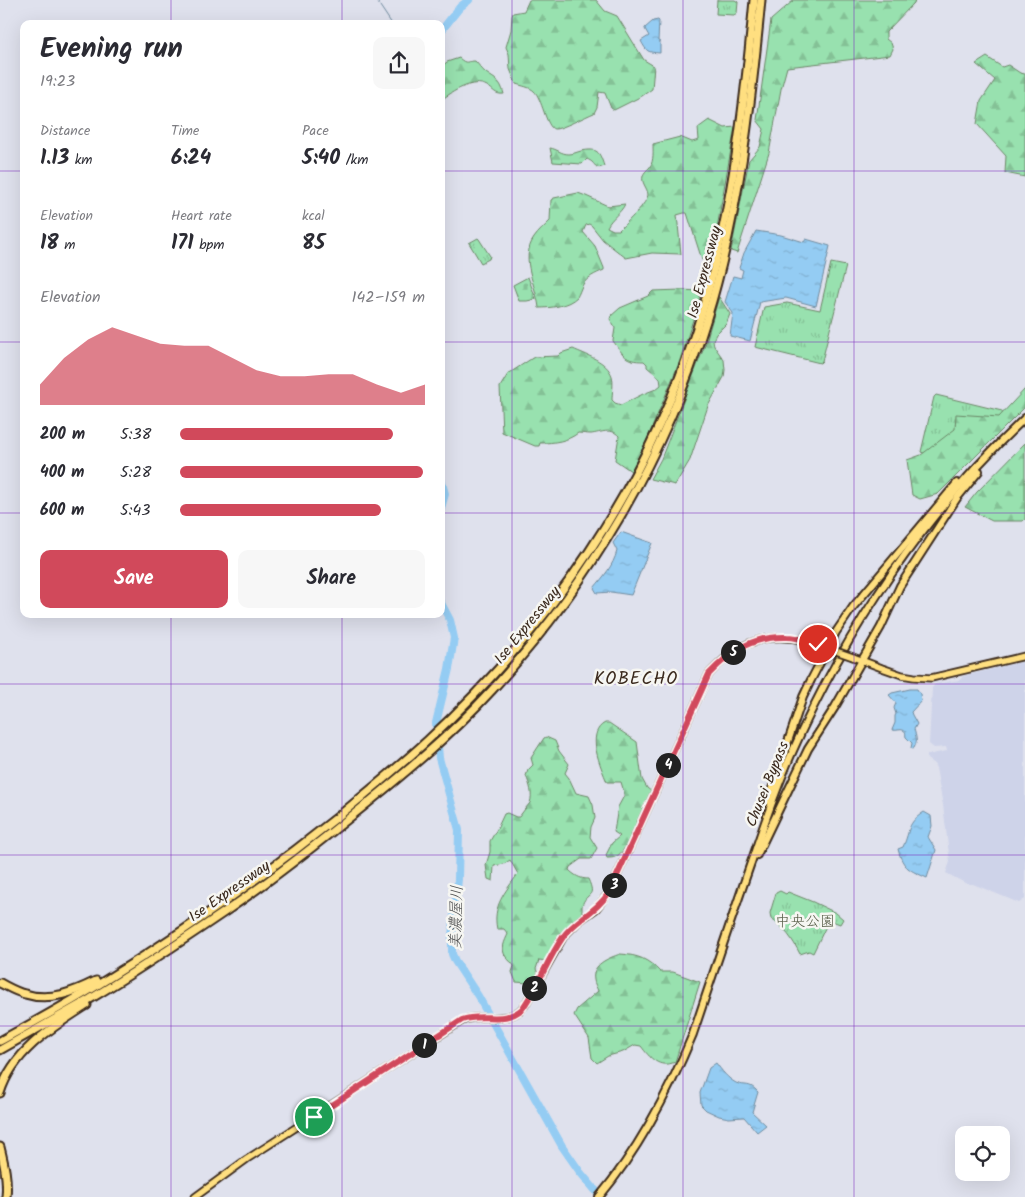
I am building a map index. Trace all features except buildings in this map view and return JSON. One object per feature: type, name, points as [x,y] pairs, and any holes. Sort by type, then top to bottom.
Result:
[{"type":"highway","name":"Ise Expressway","points":[[0,1050],[138,969],[265,884],[319,843],[385,790],[458,724],[492,690],[567,599],[641,474],[653,439],[708,303],[734,211],[742,169],[752,54],[754,0]]},
{"type":"highway","name":"Ise Expressway","points":[[752,54],[761,0]]},
{"type":"highway","name":"Chusei Bypass","points":[[599,1197],[614,1180],[647,1130],[670,1086],[693,1034],[756,848],[791,755],[822,689],[855,629],[912,545],[991,452],[1025,418]]},
{"type":"highway","points":[[756,848],[757,837],[764,814],[803,697],[831,648],[836,632],[853,607],[951,490],[971,468],[991,452]]},
{"type":"highway","points":[[731,922],[763,842],[814,740],[869,647],[908,572],[991,452]]},
{"type":"highway","name":"Ise Expressway","points":[[0,1041],[100,984],[185,930],[259,877],[378,784],[429,740],[485,684],[515,651],[600,543]]},
{"type":"highway","points":[[0,983],[20,993],[33,996],[50,997],[68,993],[100,979],[154,945],[185,930]]},
{"type":"highway","points":[[0,1093],[12,1066],[30,1046],[60,1023],[120,984],[138,969]]},
{"type":"highway","points":[[0,1147],[7,1185],[6,1197]]},
{"type":"highway","points":[[0,1164],[5,1173]]},
{"type":"main road","points":[[195,1197],[247,1159],[456,1024],[467,1018],[509,1017],[522,1009],[564,936],[578,921],[596,909],[610,891],[709,674],[732,652],[756,641],[788,637],[831,648],[902,675],[931,678],[1025,656]]},
{"type":"shaded area","points":[[1025,661],[1025,899],[1019,903],[973,884],[967,884],[946,873],[950,862],[943,805],[936,768],[927,759],[927,755],[947,751],[946,747],[934,748],[929,744],[932,688],[935,684],[960,680],[963,676]]},
{"type":"green space","points":[[529,0],[596,0],[605,11],[617,16],[644,60],[654,66],[652,89],[614,110],[611,108],[605,93],[599,92],[597,107],[594,113],[557,129],[551,127],[534,91],[516,84],[510,69],[509,54],[506,47],[513,13],[524,11]]},
{"type":"green space","points":[[717,0],[735,0],[738,2],[737,13],[734,15],[716,14]]},
{"type":"green space","points":[[794,0],[915,0],[886,32],[886,39],[891,43],[893,49],[890,55],[787,67],[769,153],[737,253],[731,251],[749,160],[760,147],[764,129],[757,120],[771,20]]},
{"type":"green space","points":[[987,57],[1002,67],[1008,65],[1025,74],[1025,177],[1005,173],[1006,156],[977,124],[981,101],[995,80],[976,64]]},
{"type":"green space","points":[[459,58],[465,62],[475,61],[499,83],[504,94],[497,93],[487,86],[475,84],[463,87],[445,97],[445,64]]},
{"type":"green space","points":[[709,120],[725,128],[735,127],[715,239],[706,249],[705,260],[702,260],[687,213],[677,215],[681,254],[652,253],[626,258],[603,240],[589,224],[586,225],[583,232],[595,246],[604,270],[586,280],[577,297],[569,303],[549,308],[539,308],[528,264],[528,255],[534,238],[550,221],[551,200],[578,193],[608,206],[625,204],[607,227],[619,230],[636,213],[647,198],[647,189],[643,183],[643,178],[652,161],[653,144],[680,137],[692,142],[699,140],[698,128]]},
{"type":"green space","points":[[550,148],[569,154],[594,150],[601,157],[604,166],[598,168],[587,159],[582,164],[553,162]]},
{"type":"green space","points":[[478,238],[490,256],[489,259],[481,263],[469,243]]},
{"type":"green space","points":[[831,263],[846,266],[822,361],[820,363],[755,347],[764,307],[787,303],[820,310]]},
{"type":"green space","points":[[528,277],[536,299],[519,301],[513,285]]},
{"type":"green space","points":[[653,291],[700,291],[699,301],[679,363],[646,442],[631,471],[615,460],[619,436],[613,432],[578,433],[570,438],[550,443],[540,443],[539,446],[535,446],[502,432],[500,387],[508,374],[534,357],[558,356],[573,349],[596,359],[606,366],[612,376],[612,400],[621,405],[656,389],[661,385],[660,378],[647,367],[644,361],[632,360],[626,357],[613,341],[615,328],[610,319],[620,308],[648,296]]},
{"type":"green space","points":[[719,297],[730,314],[726,324],[713,340],[714,346],[724,360],[724,377],[708,406],[690,460],[675,485],[650,479],[661,459],[705,345]]},
{"type":"green space","points":[[1025,389],[1024,408],[938,494],[920,499],[912,495],[907,460],[921,455],[955,429],[956,414],[999,417]]},
{"type":"green space","points":[[936,395],[1002,411],[1003,419],[957,465],[921,452]]},
{"type":"green space","points":[[1025,443],[1025,519],[1023,521],[992,521],[965,507],[977,492]]},
{"type":"green space","points":[[605,723],[609,723],[637,742],[642,779],[647,788],[652,792],[631,838],[620,854],[610,858],[607,858],[606,855],[612,843],[620,836],[614,832],[618,807],[624,792],[621,782],[607,782],[598,759],[595,742],[596,734]]},
{"type":"green space","points":[[546,737],[555,741],[559,751],[569,764],[565,773],[576,793],[589,796],[595,818],[591,827],[590,837],[597,848],[591,859],[581,859],[570,867],[569,870],[577,876],[588,879],[590,885],[591,892],[582,906],[582,915],[559,936],[547,961],[539,960],[536,969],[539,975],[537,980],[532,977],[528,983],[516,982],[512,972],[514,966],[503,951],[508,934],[504,929],[497,929],[496,913],[501,900],[518,874],[510,860],[504,864],[494,866],[493,881],[488,879],[486,865],[490,852],[490,841],[504,814],[507,813],[519,817],[530,803],[531,790],[526,776],[528,770],[533,765],[531,758]]},
{"type":"green space","name":"中央公園","points":[[780,891],[786,894],[788,892],[813,902],[836,913],[843,919],[840,924],[829,920],[813,953],[809,951],[800,954],[788,935],[771,919],[770,913],[776,893]]},
{"type":"green space","points":[[620,954],[632,955],[642,959],[660,972],[673,972],[700,982],[675,1062],[664,1064],[655,1061],[641,1046],[635,1045],[623,1052],[608,1056],[597,1063],[592,1058],[589,1038],[574,1015],[577,1009],[598,991],[594,981],[594,974],[598,966],[602,962]]},
{"type":"water","points":[[658,20],[660,53],[648,51],[641,41],[649,36],[645,28],[653,21]]},
{"type":"water","points":[[756,231],[781,235],[804,242],[806,239],[830,246],[816,306],[786,298],[760,302],[750,341],[730,336],[733,313],[725,302],[733,276],[741,278],[743,270],[739,268],[744,253]]},
{"type":"water","points":[[621,532],[652,543],[631,595],[611,592],[597,593],[594,588],[608,571],[613,561],[617,551],[613,543]]},
{"type":"water","points":[[917,689],[921,701],[911,712],[917,724],[914,729],[916,743],[912,749],[912,743],[906,737],[904,731],[892,730],[895,723],[896,714],[894,708],[896,703],[889,695]]},
{"type":"water","points":[[924,812],[931,816],[932,826],[928,837],[936,850],[927,878],[905,865],[898,849],[903,847],[914,820]]},
{"type":"water","points":[[716,1063],[733,1081],[750,1086],[758,1092],[752,1112],[766,1125],[757,1132],[744,1117],[729,1118],[719,1116],[706,1110],[701,1105],[700,1093],[709,1068]]},
{"type":"waterway","points":[[376,0],[389,20]]},
{"type":"waterway","name":"美濃屋川","points":[[445,26],[460,7],[469,0]]},
{"type":"waterway","name":"美濃屋川","points":[[445,611],[450,620],[454,638],[449,669],[436,723],[439,758],[459,830],[458,879],[452,954],[478,996],[562,1146],[601,1197]]},
{"type":"district","name":"KOBECHO","points":[[636,678]]},
{"type":"route","points":[[314,1117],[462,1020],[471,1017],[504,1018],[514,1015],[522,1009],[564,936],[578,921],[596,909],[608,895],[709,674],[732,652],[756,641],[788,637],[818,644]]}]
